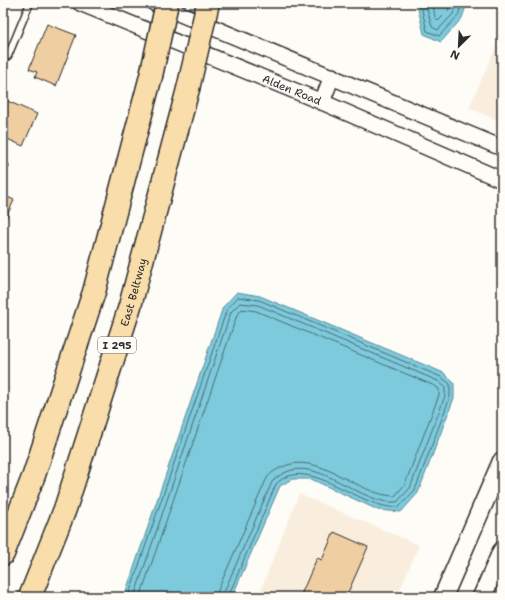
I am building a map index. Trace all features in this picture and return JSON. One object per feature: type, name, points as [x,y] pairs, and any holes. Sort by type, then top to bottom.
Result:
[{"type":"highway","points":[[3,554],[34,475],[94,292],[151,76],[167,3]]},
{"type":"highway","name":"East Beltway","points":[[30,597],[65,509],[130,306],[188,89],[208,3]]},
{"type":"main road","points":[[443,597],[502,461]]},
{"type":"main road","points":[[482,597],[502,550]]},
{"type":"street","name":"Alden Road","points":[[80,3],[322,102],[502,180]]},
{"type":"street","points":[[154,3],[502,148]]},
{"type":"street","points":[[322,102],[332,76]]},
{"type":"lane","points":[[8,56],[30,3]]},
{"type":"shaded area","points":[[502,33],[502,122],[469,108]]},
{"type":"shaded area","points":[[299,494],[419,545],[397,597],[258,597]]},
{"type":"water","points":[[419,3],[467,3],[462,18],[441,42],[424,34],[418,9]]},
{"type":"water","points":[[237,292],[260,296],[444,373],[454,383],[454,398],[418,493],[401,512],[378,510],[311,479],[292,479],[280,486],[232,597],[124,597],[223,307]]},
{"type":"building","points":[[47,24],[76,35],[56,86],[35,77],[37,72],[29,69]]},
{"type":"building","points":[[3,99],[37,114],[23,146],[3,137]]},
{"type":"building","points":[[3,195],[14,200],[3,225]]},
{"type":"building","points":[[334,532],[368,547],[346,597],[300,597],[317,558],[322,560]]}]
